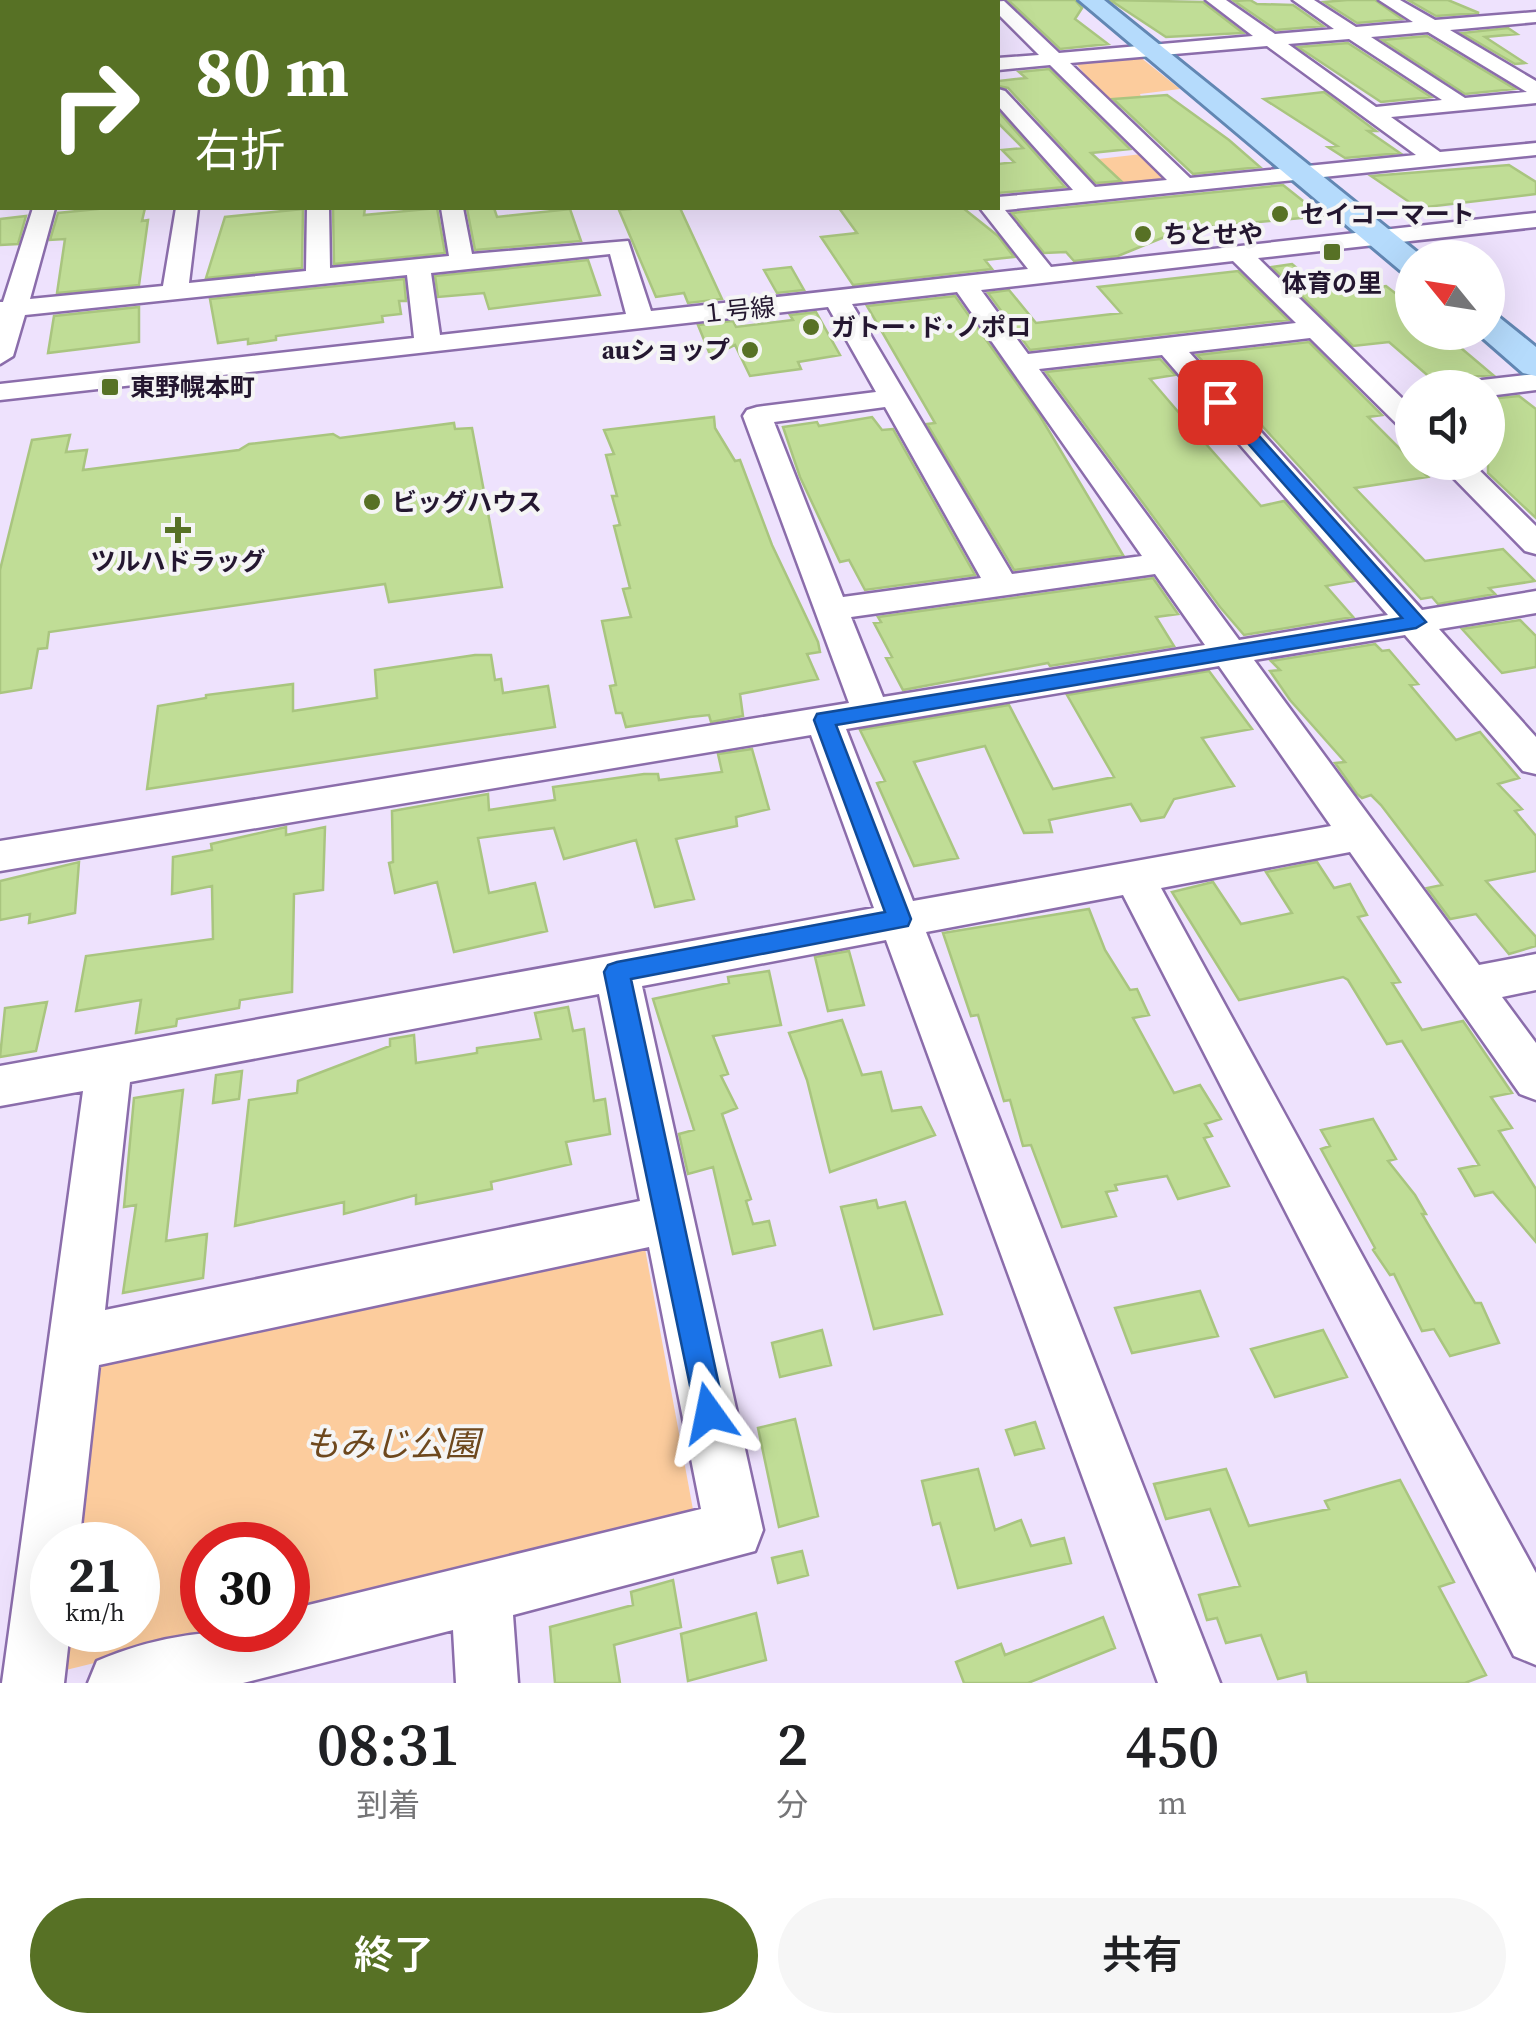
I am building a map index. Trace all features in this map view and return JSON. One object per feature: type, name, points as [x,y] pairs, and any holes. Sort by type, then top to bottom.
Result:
[{"type":"main road","points":[[1090,0],[1162,49],[1395,242]]},
{"type":"main road","points":[[1113,0],[1162,49]]},
{"type":"main road","points":[[1505,315],[1536,340]]},
{"type":"main road","points":[[1505,339],[1536,365]]},
{"type":"street","points":[[1215,0],[1437,160]]},
{"type":"street","points":[[1302,0],[1461,104]]},
{"type":"street","points":[[1388,0],[1536,89]]},
{"type":"street","points":[[1475,0],[1536,33]]},
{"type":"street","points":[[1000,8],[1186,186]]},
{"type":"street","points":[[1000,64],[1536,17]]},
{"type":"street","points":[[1000,97],[1090,195]]},
{"type":"street","points":[[1372,113],[1536,97]]},
{"type":"street","points":[[1000,205],[1536,150]]},
{"type":"street","points":[[0,356],[7,310],[43,210]]},
{"type":"street","points":[[175,292],[187,210]]},
{"type":"street","points":[[318,210],[318,278]]},
{"type":"street","points":[[452,210],[462,262]]},
{"type":"street","points":[[997,210],[1045,275]]},
{"type":"street","points":[[1524,221],[1536,240]]},
{"type":"street","name":"１号線","points":[[1424,240],[1524,221]]},
{"type":"street","name":"１号線","points":[[5,392],[1239,253],[1395,245]]},
{"type":"street","points":[[7,310],[620,246],[640,320]]},
{"type":"street","points":[[1239,253],[1316,329],[1395,392]]},
{"type":"street","points":[[418,267],[428,342]]},
{"type":"street","points":[[964,284],[1225,653],[1536,1080]]},
{"type":"street","points":[[836,298],[1002,585]]},
{"type":"street","points":[[1019,363],[1316,329]]},
{"type":"street","points":[[1172,348],[1536,761]]},
{"type":"street","points":[[1505,385],[1536,382]]},
{"type":"street","points":[[0,426],[5,392]]},
{"type":"street","points":[[892,398],[756,416],[831,609],[847,716],[899,919],[1189,1683]]},
{"type":"street","points":[[1471,480],[1536,544]]},
{"type":"street","points":[[831,609],[1161,563]]},
{"type":"street","points":[[0,856],[1536,602]]},
{"type":"street","points":[[0,1086],[1358,836]]},
{"type":"street","points":[[1135,878],[1536,1634]]},
{"type":"street","points":[[120,1683],[734,1530],[617,972]]},
{"type":"street","points":[[1468,986],[1536,972]]},
{"type":"street","points":[[33,1683],[110,1066]]},
{"type":"street","points":[[75,1342],[668,1219]]},
{"type":"street","points":[[481,1593],[487,1683]]},
{"type":"green space","points":[[1140,57],[1180,89],[1140,94],[1144,105],[1122,107],[1097,90],[1075,62]]},
{"type":"green space","points":[[1142,154],[1164,180],[1103,186],[1072,162]]},
{"type":"green space","name":"もみじ公園","points":[[644,1243],[694,1515],[310,1610],[310,1522],[180,1522],[180,1642],[160,1647],[160,1522],[83,1522],[101,1366]]},
{"type":"green space","name":"もみじ公園","points":[[68,1652],[139,1652],[66,1670]]},
{"type":"building","points":[[1008,0],[1075,0],[1082,8],[1075,19],[1108,44],[1060,49]]},
{"type":"building","points":[[1110,0],[1203,2],[1243,33],[1166,37]]},
{"type":"building","points":[[1250,0],[1257,4],[1293,5],[1323,26],[1276,30],[1234,1]]},
{"type":"building","points":[[1375,0],[1402,19],[1357,23],[1324,2]]},
{"type":"building","points":[[1408,0],[1448,0],[1479,13],[1436,16]]},
{"type":"building","points":[[1508,28],[1517,34],[1485,37],[1525,63],[1515,64],[1462,33]]},
{"type":"building","points":[[1427,36],[1515,89],[1465,94],[1382,40]]},
{"type":"building","points":[[1348,43],[1431,97],[1381,102],[1298,47]]},
{"type":"building","points":[[1049,69],[1130,149],[1091,153],[1121,181],[1096,183],[1008,88],[1000,86],[1000,81],[1026,78],[1019,72]]},
{"type":"building","points":[[1324,92],[1400,153],[1345,158],[1328,147],[1337,146],[1264,99]]},
{"type":"building","points":[[1167,95],[1260,167],[1193,174],[1113,99]]},
{"type":"building","points":[[1000,113],[1065,187],[1000,193],[1000,164],[1014,162],[1002,150],[1023,148],[1000,125]]},
{"type":"building","points":[[1509,165],[1536,182],[1536,194],[1418,208],[1371,176]]},
{"type":"building","points":[[1283,185],[1322,216],[1184,229],[1118,256],[1074,261],[1066,252],[1044,253],[1012,213]]},
{"type":"building","points":[[145,210],[142,221],[148,220],[139,285],[57,293],[65,239],[50,240],[58,213]]},
{"type":"building","points":[[303,210],[302,268],[206,278],[225,217]]},
{"type":"building","points":[[333,210],[365,210],[364,215],[437,210],[445,253],[334,264]]},
{"type":"building","points":[[467,210],[495,210],[497,217],[570,210],[581,241],[475,250]]},
{"type":"building","points":[[619,210],[681,210],[722,299],[688,303],[684,293],[656,297]]},
{"type":"building","points":[[840,210],[966,210],[998,236],[1014,257],[985,260],[992,269],[853,285],[821,237],[857,233]]},
{"type":"building","points":[[26,216],[18,244],[0,245],[0,219]]},
{"type":"building","points":[[588,260],[600,295],[489,309],[484,293],[438,297],[435,276]]},
{"type":"building","points":[[1292,264],[1311,280],[1326,278],[1342,292],[1386,286],[1395,293],[1395,347],[1389,342],[1353,346],[1272,267]]},
{"type":"building","points":[[791,267],[804,290],[777,293],[764,270]]},
{"type":"building","points":[[1238,271],[1288,320],[1030,350],[988,293],[1009,290],[1036,323],[1121,313],[1098,287]]},
{"type":"building","points":[[404,279],[406,301],[399,301],[401,314],[382,316],[383,322],[276,336],[276,340],[248,344],[248,339],[218,343],[210,299]]},
{"type":"building","points":[[955,296],[1040,416],[1123,555],[1014,570],[927,424],[935,423],[867,306]]},
{"type":"building","points":[[139,307],[139,342],[48,353],[54,316]]},
{"type":"building","points":[[816,312],[840,355],[798,362],[801,369],[750,376],[735,345],[711,357],[698,325],[733,321],[736,327],[793,320],[790,315]]},
{"type":"building","points":[[1309,342],[1382,415],[1368,417],[1395,444],[1395,480],[1408,480],[1355,488],[1425,561],[1503,549],[1535,581],[1489,588],[1495,594],[1438,604],[1432,597],[1421,599],[1197,355]]},
{"type":"building","points":[[1398,350],[1463,350],[1487,370],[1421,370]]},
{"type":"building","points":[[1160,359],[1175,375],[1150,379],[1198,435],[1261,506],[1284,501],[1354,581],[1326,586],[1353,617],[1244,635],[1046,372]]},
{"type":"building","points":[[1519,396],[1536,409],[1536,518],[1495,480],[1505,480],[1505,397]]},
{"type":"building","points":[[714,417],[715,428],[735,461],[740,460],[772,545],[818,642],[820,652],[807,654],[818,679],[740,694],[743,716],[711,722],[709,715],[626,727],[622,713],[616,713],[610,686],[616,685],[602,621],[631,617],[623,589],[630,588],[614,526],[620,525],[612,496],[617,496],[606,455],[614,454],[604,430]]},
{"type":"building","points":[[872,417],[882,430],[893,429],[975,575],[865,590],[849,560],[840,562],[800,477],[783,427],[817,422],[819,426]]},
{"type":"building","points":[[454,423],[455,429],[472,428],[502,587],[389,602],[385,584],[49,632],[47,648],[38,649],[31,688],[0,693],[0,570],[32,440],[70,435],[66,452],[87,450],[83,470],[239,450],[249,444],[333,434],[340,438]]},
{"type":"building","points":[[1153,578],[1178,614],[1156,617],[1174,646],[1050,666],[1048,663],[903,690],[886,658],[892,657],[874,623],[881,622],[878,617]]},
{"type":"building","points":[[1520,620],[1536,636],[1536,667],[1502,673],[1462,629]]},
{"type":"building","points":[[1375,644],[1382,651],[1389,650],[1418,684],[1410,685],[1456,740],[1480,732],[1519,778],[1498,784],[1522,809],[1515,811],[1536,836],[1536,871],[1486,881],[1536,937],[1536,946],[1509,954],[1476,914],[1450,919],[1427,888],[1442,885],[1381,805],[1371,795],[1362,798],[1357,794],[1335,763],[1345,762],[1290,700],[1270,671],[1280,670],[1271,661]]},
{"type":"building","points":[[491,655],[495,680],[501,679],[503,693],[548,686],[555,727],[147,789],[158,706],[206,695],[293,684],[293,711],[377,698],[375,670]]},
{"type":"building","points":[[1209,671],[1252,729],[1202,738],[1234,786],[1174,799],[1164,817],[1141,821],[1131,804],[1049,820],[1052,832],[1024,833],[985,746],[914,762],[958,858],[914,866],[877,783],[885,781],[860,730],[1009,705],[1053,789],[1114,777],[1067,695]]},
{"type":"building","points":[[752,749],[769,809],[736,817],[737,826],[676,839],[694,899],[655,907],[636,840],[564,859],[554,828],[478,838],[489,893],[535,883],[547,931],[454,952],[437,882],[395,893],[389,863],[393,862],[392,811],[488,794],[489,810],[555,800],[553,787],[644,774],[658,774],[659,780],[722,772],[718,754]]},
{"type":"building","points":[[286,827],[286,835],[325,827],[323,890],[294,894],[292,992],[240,1000],[239,1008],[177,1019],[176,1026],[136,1033],[141,1000],[76,1011],[86,956],[213,939],[212,886],[172,894],[173,857],[212,850],[211,844]]},
{"type":"building","points":[[79,862],[75,913],[29,923],[30,914],[0,920],[0,881]]},
{"type":"building","points":[[1317,862],[1334,888],[1350,884],[1367,915],[1358,917],[1400,982],[1392,983],[1422,1030],[1463,1021],[1512,1093],[1491,1097],[1512,1128],[1499,1131],[1536,1189],[1536,1242],[1493,1192],[1475,1196],[1459,1169],[1479,1165],[1402,1041],[1387,1044],[1348,980],[1343,977],[1239,1000],[1172,892],[1213,882],[1241,924],[1292,913],[1266,872]]},
{"type":"building","points":[[1089,909],[1105,950],[1130,990],[1137,989],[1149,1015],[1133,1018],[1174,1093],[1200,1085],[1221,1119],[1205,1124],[1212,1136],[1204,1138],[1229,1186],[1178,1199],[1167,1176],[1115,1185],[1117,1190],[1106,1192],[1116,1216],[1062,1227],[1031,1145],[1023,1146],[1010,1100],[1004,1101],[978,1015],[971,1016],[943,933]]},
{"type":"building","points":[[849,951],[864,1005],[828,1011],[815,957]]},
{"type":"building","points":[[769,971],[781,1025],[713,1036],[728,1074],[721,1076],[737,1108],[722,1114],[751,1199],[746,1201],[753,1224],[769,1221],[775,1245],[733,1254],[713,1167],[688,1174],[679,1134],[694,1130],[653,999],[729,983],[728,977]]},
{"type":"building","points":[[47,1002],[36,1051],[0,1057],[5,1008]]},
{"type":"building","points":[[568,1007],[573,1031],[584,1029],[594,1101],[605,1099],[610,1134],[566,1142],[571,1164],[491,1182],[492,1189],[416,1204],[416,1195],[344,1214],[344,1202],[235,1226],[249,1100],[297,1093],[298,1081],[390,1046],[390,1039],[414,1035],[416,1063],[477,1053],[477,1048],[541,1039],[535,1013]]},
{"type":"building","points":[[842,1020],[862,1075],[881,1072],[892,1111],[921,1107],[935,1135],[830,1172],[807,1080],[789,1033]]},
{"type":"building","points":[[242,1071],[239,1099],[213,1103],[216,1075]]},
{"type":"building","points":[[183,1090],[166,1241],[207,1234],[203,1278],[123,1293],[136,1205],[124,1207],[134,1098]]},
{"type":"building","points":[[1373,1119],[1396,1159],[1388,1161],[1415,1195],[1426,1214],[1422,1214],[1475,1303],[1481,1303],[1499,1343],[1450,1356],[1434,1329],[1422,1331],[1394,1274],[1390,1275],[1373,1250],[1321,1149],[1330,1146],[1321,1130]]},
{"type":"building","points":[[876,1200],[878,1208],[905,1202],[942,1314],[874,1329],[841,1207]]},
{"type":"building","points":[[1200,1291],[1218,1336],[1132,1353],[1115,1308]]},
{"type":"building","points":[[822,1330],[831,1365],[780,1377],[772,1343]]},
{"type":"building","points":[[1323,1330],[1347,1377],[1275,1397],[1251,1349]]},
{"type":"building","points":[[795,1419],[818,1516],[779,1527],[758,1428]]},
{"type":"building","points":[[1035,1422],[1044,1448],[1015,1455],[1006,1430]]},
{"type":"building","points":[[978,1469],[995,1530],[1021,1520],[1031,1546],[1064,1538],[1071,1563],[958,1588],[940,1523],[933,1525],[922,1481]]},
{"type":"building","points":[[1226,1469],[1249,1526],[1329,1509],[1325,1501],[1400,1480],[1454,1582],[1439,1587],[1486,1675],[1465,1683],[1308,1683],[1306,1672],[1278,1679],[1261,1635],[1226,1643],[1217,1618],[1207,1620],[1199,1595],[1240,1586],[1210,1509],[1166,1519],[1154,1484]]},
{"type":"building","points":[[802,1551],[808,1575],[778,1583],[772,1558]]},
{"type":"building","points":[[673,1580],[681,1627],[614,1645],[620,1683],[555,1683],[550,1627],[633,1605],[631,1592]]},
{"type":"building","points":[[756,1613],[766,1660],[688,1681],[681,1634]]},
{"type":"building","points":[[1103,1617],[1115,1648],[1028,1683],[964,1683],[956,1662],[1001,1644],[1005,1655]]},
{"type":"place","name":"セイコーマート","points":[[1280,214]]},
{"type":"place","name":"ちとせや","points":[[1143,234]]},
{"type":"place","name":"体育の里","points":[[1332,252]]},
{"type":"place","name":"ガトー･ド･ノポロ","points":[[811,327]]},
{"type":"place","name":"auショップ","points":[[750,350]]},
{"type":"place","name":"東野幌本町","points":[[110,387]]},
{"type":"place","name":"ビッグハウス","points":[[372,502]]},
{"type":"place","name":"ツルハドラッグ","points":[[178,530]]},
{"type":"route","points":[[709,1413],[617,972],[899,919],[824,720],[1416,622],[1220,402]]}]
